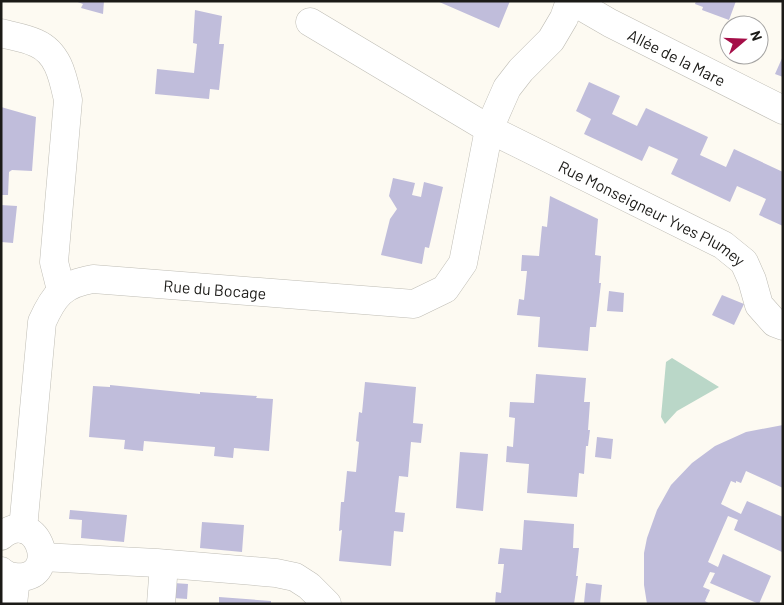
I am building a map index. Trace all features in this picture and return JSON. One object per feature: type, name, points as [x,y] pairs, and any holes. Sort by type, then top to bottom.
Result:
[{"type":"street","name":"Allée de la Mare","points":[[571,1],[610,23],[783,110]]},
{"type":"street","name":"Rue du Bocage","points":[[61,290],[76,282],[92,279],[414,304],[445,289],[463,263],[489,129],[507,88],[521,70],[551,40],[564,18],[571,1]]},
{"type":"street","points":[[310,22],[489,129]]},
{"type":"street","points":[[1,33],[37,43],[53,57],[62,74],[68,100],[54,262],[61,290],[50,305],[42,322],[12,533],[34,534],[41,545],[42,557],[37,569],[28,576],[10,584]]},
{"type":"street","name":"Rue Monseigneur Yves Plumey","points":[[489,129],[722,245],[744,262],[752,280],[759,305],[775,323],[783,326]]},
{"type":"street","points":[[42,557],[159,557],[276,573],[295,577],[309,586],[327,604]]},
{"type":"street","points":[[159,557],[161,604]]},
{"type":"green space","points":[[672,358],[719,387],[677,411],[665,424],[661,417],[666,362]]},
{"type":"building","points":[[75,1],[104,1],[103,14],[81,8],[83,4]]},
{"type":"building","points":[[437,1],[510,1],[499,28]]},
{"type":"building","points":[[696,1],[736,1],[731,15],[719,16],[702,10],[703,7],[695,4]]},
{"type":"building","points":[[195,10],[222,16],[219,44],[224,44],[219,90],[210,89],[209,99],[155,94],[157,69],[194,73],[197,44],[193,43]]},
{"type":"building","points":[[783,56],[783,77],[775,74]]},
{"type":"building","points":[[589,82],[620,96],[612,114],[637,126],[646,108],[708,137],[700,155],[726,167],[734,149],[783,172],[783,226],[759,215],[766,199],[737,186],[730,202],[671,174],[678,159],[649,146],[642,161],[584,134],[591,119],[576,111]]},
{"type":"building","points":[[1,107],[36,117],[32,171],[12,170],[9,172],[8,195],[1,195]]},
{"type":"building","points":[[393,178],[415,183],[412,195],[421,197],[424,182],[443,187],[429,248],[425,247],[422,264],[381,255],[390,219],[397,209],[389,196]]},
{"type":"building","points":[[550,196],[598,219],[595,255],[601,256],[599,283],[601,283],[596,327],[590,327],[588,351],[538,347],[540,317],[517,315],[519,299],[524,300],[527,271],[521,271],[522,255],[539,256],[542,226],[547,227]]},
{"type":"building","points":[[1,205],[17,206],[13,243],[1,242]]},
{"type":"building","points":[[609,291],[624,293],[623,312],[607,311]]},
{"type":"building","points":[[722,295],[744,304],[734,325],[712,315]]},
{"type":"building","points":[[536,374],[586,378],[584,402],[590,402],[588,430],[590,430],[588,446],[586,446],[584,474],[579,473],[577,497],[527,493],[529,464],[506,462],[507,446],[513,447],[515,418],[509,417],[510,402],[534,403]]},
{"type":"building","points":[[365,382],[416,387],[413,423],[423,424],[421,443],[411,442],[408,477],[399,476],[395,512],[405,513],[403,532],[394,531],[391,566],[339,561],[342,530],[339,531],[341,502],[344,502],[347,471],[356,472],[359,442],[356,441],[359,412],[362,413]]},
{"type":"building","points":[[110,385],[200,394],[200,392],[257,396],[256,398],[273,399],[269,451],[234,448],[233,458],[214,456],[215,447],[144,441],[143,451],[124,449],[125,440],[89,437],[93,386],[110,387]]},
{"type":"building","points":[[783,425],[783,488],[746,471],[741,483],[731,481],[721,504],[741,514],[747,501],[783,517],[782,552],[734,530],[738,520],[728,516],[708,562],[718,567],[723,554],[771,576],[759,604],[710,583],[715,573],[710,572],[703,587],[710,590],[705,601],[710,604],[647,604],[644,585],[644,553],[647,538],[657,510],[671,485],[692,463],[715,446],[746,432]]},
{"type":"building","points":[[597,437],[613,439],[611,459],[595,457]]},
{"type":"building","points":[[460,452],[488,454],[483,511],[456,508]]},
{"type":"building","points":[[70,510],[127,515],[124,542],[81,538],[82,520],[69,519]]},
{"type":"building","points":[[524,520],[574,524],[573,548],[579,548],[574,604],[495,604],[496,592],[501,593],[504,564],[498,564],[500,548],[522,550]]},
{"type":"building","points":[[202,522],[244,525],[242,552],[200,548]]},
{"type":"building","points":[[174,583],[188,584],[187,599],[173,598]]},
{"type":"building","points":[[586,583],[602,585],[600,604],[584,603]]},
{"type":"building","points":[[219,597],[271,601],[271,604],[219,604]]}]
